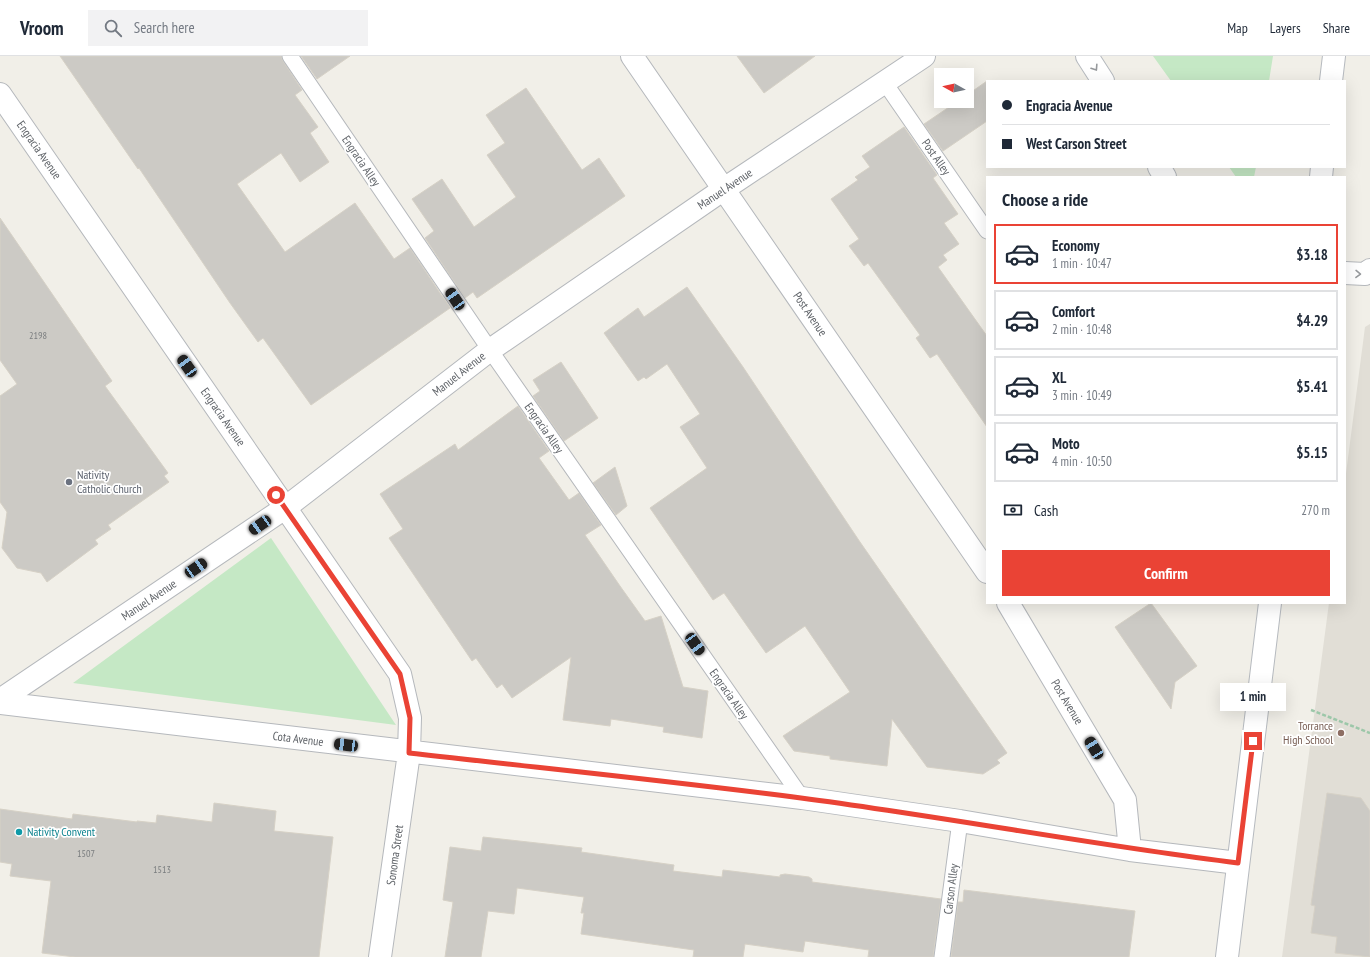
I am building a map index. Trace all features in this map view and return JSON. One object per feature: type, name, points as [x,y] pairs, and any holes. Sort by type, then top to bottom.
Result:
[{"type":"street","name":"Post Avenue","points":[[632,56],[986,571]]},
{"type":"street","name":"Manuel Avenue","points":[[0,702],[285,508],[490,350],[724,189],[924,56]]},
{"type":"street","points":[[1087,56],[1103,80]]},
{"type":"street","points":[[1331,80],[1334,56]]},
{"type":"street","name":"Engracia Avenue","points":[[0,94],[400,674],[410,718],[409,753]]},
{"type":"street","points":[[1346,273],[1365,274],[1370,270]]},
{"type":"street","name":"Post Avenue","points":[[1009,604],[1125,800],[1130,850]]},
{"type":"street","points":[[1227,957],[1270,604]]},
{"type":"street","name":"Cota Avenue","points":[[0,702],[409,753],[802,798],[960,821],[1130,850],[1238,863]]},
{"type":"street","name":"Sonoma Street","points":[[380,957],[409,753]]},
{"type":"lane","name":"Engracia Alley","points":[[290,56],[490,350],[802,798]]},
{"type":"lane","name":"Post Alley","points":[[885,83],[986,229]]},
{"type":"lane","name":"Carson Alley","points":[[942,957],[960,821]]},
{"type":"path","points":[[1311,710],[1370,733]]},
{"type":"shaded area","name":"Torrance High School","points":[[1370,324],[1370,957],[1282,957],[1329,604],[1346,604],[1346,473],[1365,327]]},
{"type":"green space","points":[[1153,56],[1273,56],[1269,80],[1170,80]]},
{"type":"green space","points":[[1230,168],[1256,168],[1254,176],[1235,176]]},
{"type":"green space","points":[[271,538],[396,725],[73,683]]},
{"type":"building","points":[[60,56],[281,56],[302,90],[295,95],[318,127],[310,133],[329,162],[300,182],[281,153],[237,184],[285,252],[355,203],[394,259],[410,248],[450,308],[311,405],[263,338],[258,342],[139,168],[138,169]]},
{"type":"building","points":[[301,56],[350,56],[317,79]]},
{"type":"building","points":[[737,56],[815,56],[764,93]]},
{"type":"building","points":[[986,82],[986,122],[943,151],[924,124],[948,108],[974,108],[974,90]]},
{"type":"building","points":[[526,88],[582,170],[599,158],[625,196],[477,298],[473,292],[465,298],[425,238],[434,231],[412,199],[442,179],[474,227],[516,197],[487,155],[505,143],[486,115]]},
{"type":"building","points":[[904,127],[937,175],[933,178],[958,214],[944,223],[959,244],[943,255],[947,260],[938,267],[986,335],[986,426],[937,354],[930,358],[916,338],[920,335],[868,263],[864,266],[849,246],[859,239],[831,199],[858,180],[855,177],[870,167],[862,156]]},
{"type":"building","points":[[0,218],[112,381],[105,386],[168,473],[164,476],[169,482],[108,525],[111,529],[95,540],[98,544],[47,582],[41,573],[17,568],[2,548],[7,512],[0,502],[0,396],[17,384],[0,360]]},
{"type":"building","points":[[687,287],[743,367],[860,542],[1007,753],[997,760],[1000,763],[983,774],[927,767],[892,719],[887,766],[830,759],[830,756],[794,751],[783,736],[850,692],[805,626],[766,653],[724,593],[713,600],[650,508],[707,468],[680,427],[700,414],[667,364],[646,379],[644,377],[638,381],[604,333],[638,308],[644,317]]},
{"type":"building","points":[[561,362],[598,418],[564,441],[533,396],[540,391],[533,380]]},
{"type":"building","points":[[518,406],[549,451],[539,458],[569,500],[579,493],[601,525],[585,535],[645,621],[661,616],[683,687],[708,691],[702,738],[663,732],[664,727],[611,719],[610,726],[563,720],[571,657],[512,698],[502,684],[497,688],[476,658],[472,661],[389,538],[403,529],[380,494],[455,444],[458,450]]},
{"type":"building","points":[[615,467],[627,506],[616,515],[593,483]]},
{"type":"building","points":[[1152,604],[1197,666],[1175,682],[1171,709],[1115,627]]},
{"type":"building","points":[[1327,793],[1361,798],[1370,811],[1370,957],[1335,953],[1337,937],[1311,933],[1315,906],[1311,905]]},
{"type":"building","points":[[214,803],[276,811],[274,831],[333,837],[319,957],[75,957],[42,953],[51,881],[10,876],[12,864],[0,862],[0,809],[72,819],[73,814],[156,823],[157,815],[212,822]]},
{"type":"building","points":[[483,837],[582,848],[581,852],[674,865],[673,871],[722,877],[723,870],[780,877],[780,875],[785,874],[809,877],[812,879],[812,882],[941,899],[933,957],[868,957],[869,950],[805,941],[803,952],[745,944],[743,957],[693,957],[694,950],[581,934],[584,913],[581,913],[584,897],[517,888],[514,914],[488,911],[481,957],[445,957],[453,902],[443,900],[450,847],[481,851]]},
{"type":"building","points":[[964,890],[1135,911],[1129,957],[951,957],[958,902],[963,902]]},
{"type":"place","name":"Nativity Catholic Church","points":[[69,482]]},
{"type":"place","name":"Torrance High School","points":[[1341,733]]},
{"type":"place","name":"Nativity Convent","points":[[19,832]]},
{"type":"route","points":[[276,495],[400,674],[410,718],[409,753],[802,798],[960,821],[1130,850],[1238,863],[1253,741]]}]
